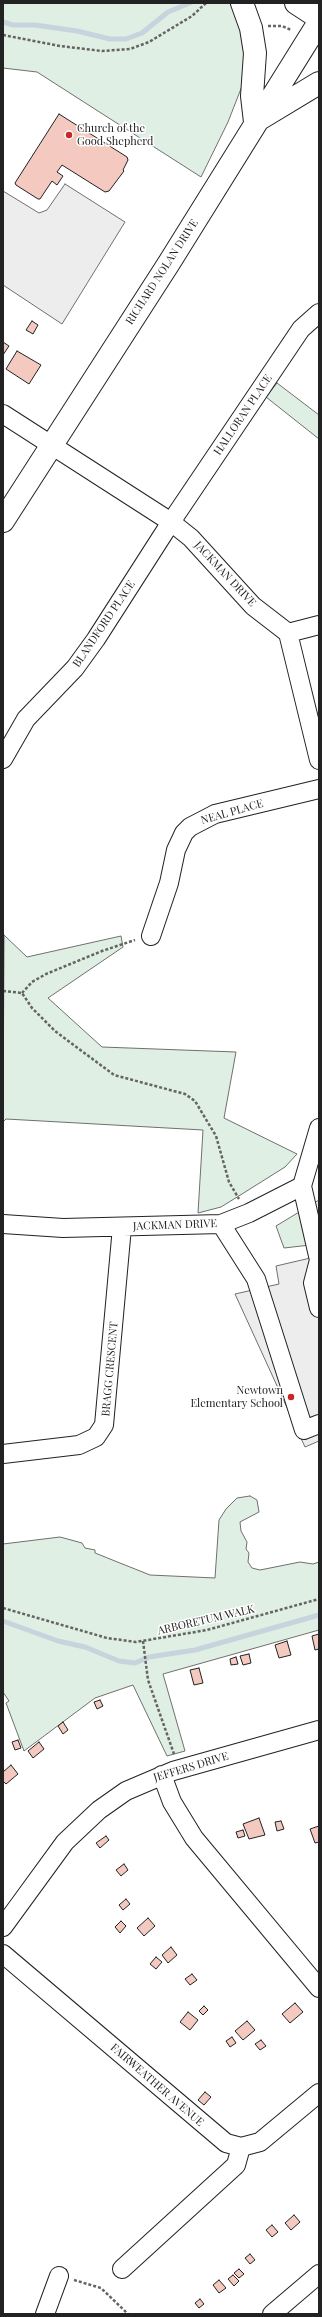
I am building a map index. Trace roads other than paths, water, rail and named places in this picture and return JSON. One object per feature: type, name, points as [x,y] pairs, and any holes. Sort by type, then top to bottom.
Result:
[{"type":"main road","points":[[242,3],[250,23],[255,52],[252,96],[255,122],[319,83]]},
{"type":"main road","points":[[296,3],[319,18]]},
{"type":"main road","name":"RICHARD NOLAN DRIVE","points":[[3,521],[169,263],[255,122],[319,22]]},
{"type":"street","name":"HALLORAN PLACE","points":[[171,522],[301,329],[319,313]]},
{"type":"street","name":"JACKMAN DRIVE","points":[[3,414],[171,522],[191,538],[253,606],[288,633]]},
{"type":"street","name":"BLANDFORD PLACE","points":[[3,759],[26,719],[85,655],[171,522]]},
{"type":"street","points":[[319,625],[288,633],[319,760]]},
{"type":"street","name":"NEAL PLACE","points":[[151,936],[169,883],[176,850],[184,833],[190,827],[215,814],[319,789]]},
{"type":"street","points":[[319,1128],[302,1186],[319,1260],[313,1283],[319,1308]]},
{"type":"street","name":"JACKMAN DRIVE","points":[[3,1224],[63,1228],[221,1224],[249,1213],[302,1186]]},
{"type":"street","points":[[221,1224],[256,1280],[304,1430],[319,1424]]},
{"type":"street","name":"BRAGG CRESCENT","points":[[3,1454],[79,1445],[96,1437],[104,1425],[122,1227]]},
{"type":"street","name":"JEFFERS DRIVE","points":[[3,1926],[56,1854],[75,1832],[112,1801],[138,1785],[162,1775],[319,1730]]},
{"type":"street","points":[[162,1775],[172,1802],[198,1843],[319,1988]]},
{"type":"street","name":"FAIRWEATHER AVENUE","points":[[3,1954],[218,2138],[231,2145],[242,2147]]},
{"type":"street","points":[[122,2269],[236,2165],[242,2147],[253,2145],[265,2138],[319,2093]]},
{"type":"street","points":[[272,2314],[319,2274]]},
{"type":"street","points":[[45,2314],[59,2276]]},
{"type":"waterway","points":[[3,22],[13,25],[35,25],[77,31],[110,39],[126,39],[142,33],[168,12],[190,3]]},
{"type":"waterway","points":[[3,1621],[58,1641],[85,1647],[119,1661],[135,1663],[149,1657],[195,1650],[319,1615]]},
{"type":"place","name":"Church of the Good Shepherd","points":[[69,135]]},
{"type":"place","name":"Newtown Elementary School","points":[[291,1397]]}]
